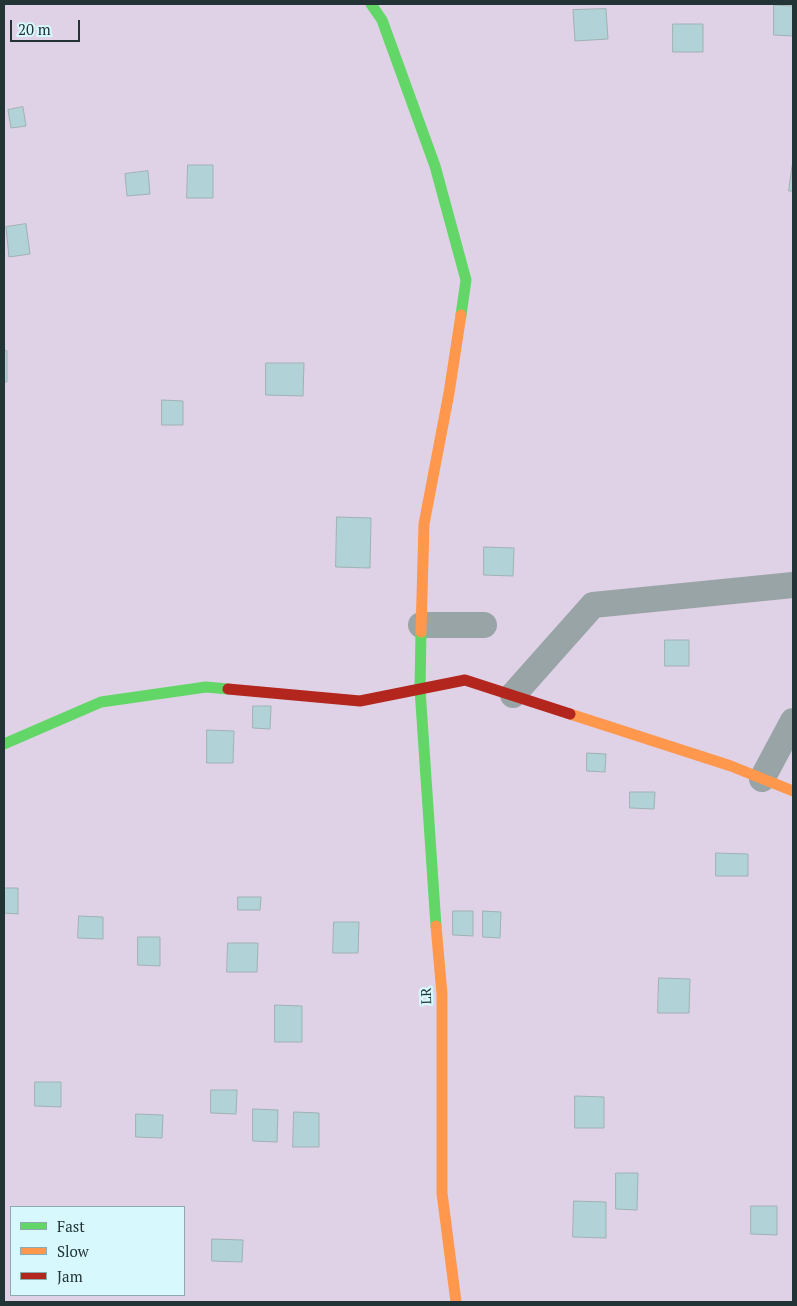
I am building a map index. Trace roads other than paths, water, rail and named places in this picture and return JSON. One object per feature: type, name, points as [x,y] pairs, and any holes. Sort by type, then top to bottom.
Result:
[{"type":"street","name":"LR","points":[[371,4],[382,20],[435,166],[466,280],[449,394],[424,524],[420,689],[442,994],[442,1193],[456,1302]]},
{"type":"street","points":[[513,695],[593,605],[793,585]]},
{"type":"street","points":[[421,625],[484,625]]},
{"type":"street","points":[[4,744],[100,702],[206,687],[360,701],[465,680],[731,766],[793,791]]},
{"type":"street","points":[[762,779],[793,721]]}]
